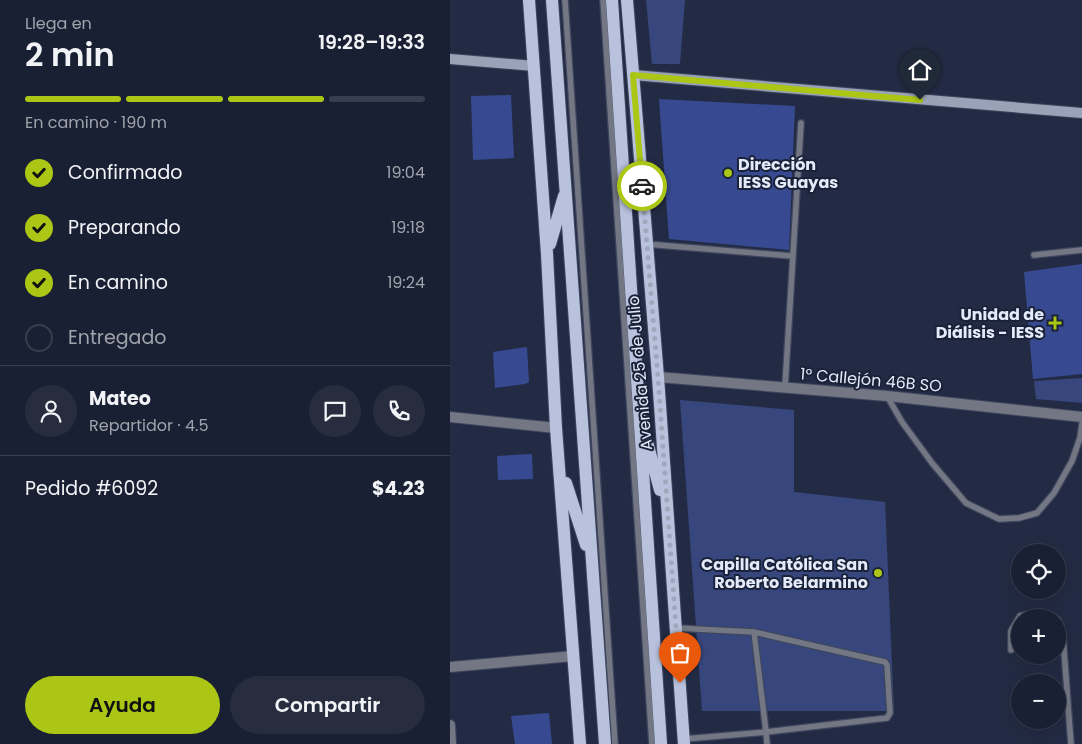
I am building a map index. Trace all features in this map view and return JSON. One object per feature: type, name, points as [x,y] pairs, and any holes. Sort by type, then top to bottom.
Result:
[{"type":"main road","points":[[529,0],[547,254],[556,428],[580,744]]},
{"type":"main road","points":[[552,0],[567,187],[605,744]]},
{"type":"main road","name":"Avenida 25 de Julio","points":[[612,0],[661,744]]},
{"type":"main road","name":"Avenida 25 de Julio","points":[[627,0],[658,377],[684,741]]},
{"type":"main road","points":[[547,254],[567,187]]},
{"type":"main road","points":[[640,416],[668,517]]},
{"type":"main road","points":[[559,464],[592,562]]},
{"type":"street","points":[[450,59],[534,66]]},
{"type":"street","points":[[633,75],[1082,113]]},
{"type":"street","name":"1° Callejón 46B SO","points":[[658,377],[886,396],[1082,417]]},
{"type":"street","points":[[450,417],[556,428]]},
{"type":"street","points":[[450,667],[574,656]]},
{"type":"street","points":[[450,725],[451,744]]},
{"type":"lane","points":[[565,0],[615,744]]},
{"type":"lane","name":"Avenida 25 de Julio","points":[[603,0],[652,744]]},
{"type":"lane","points":[[785,387],[801,123]]},
{"type":"lane","points":[[646,244],[792,256]]},
{"type":"lane","points":[[1034,255],[1082,250]]},
{"type":"lane","points":[[886,396],[902,422],[932,463],[966,503],[999,519],[1019,518],[1037,513],[1054,493],[1072,461],[1080,438],[1082,424]]},
{"type":"lane","points":[[592,562],[605,609]]},
{"type":"lane","points":[[676,628],[754,632],[885,662],[887,665],[890,713],[887,718],[684,741]]},
{"type":"lane","points":[[754,632],[767,744]]},
{"type":"lane","points":[[1065,664],[1070,744]]},
{"type":"shaded area","points":[[646,0],[685,0],[680,64],[652,64]]},
{"type":"shaded area","points":[[1082,378],[1082,403],[1036,399],[1034,381]]},
{"type":"shaded area","points":[[680,400],[794,410],[794,492],[885,502],[894,711],[702,711]]},
{"type":"building","points":[[511,95],[514,158],[473,160],[471,96]]},
{"type":"building","name":"Dirección IESS Guayas","points":[[659,99],[795,106],[789,250],[669,239]]},
{"type":"building","name":"Unidad de Diálisis - IESS","points":[[1082,264],[1082,374],[1033,379],[1024,272]]},
{"type":"building","points":[[527,347],[529,382],[495,388],[493,352]]},
{"type":"building","points":[[532,454],[533,479],[498,480],[497,456]]},
{"type":"building","points":[[549,713],[552,744],[515,744],[511,716]]},
{"type":"way so far","points":[[642,186],[680,683]]},
{"type":"place","name":"Dirección IESS Guayas","points":[[728,173]]},
{"type":"place","name":"Unidad de Diálisis - IESS","points":[[1055,323]]},
{"type":"place","name":"Capilla Católica San Roberto Belarmino","points":[[878,573]]},
{"type":"route","points":[[642,186],[633,75],[920,100]]}]
